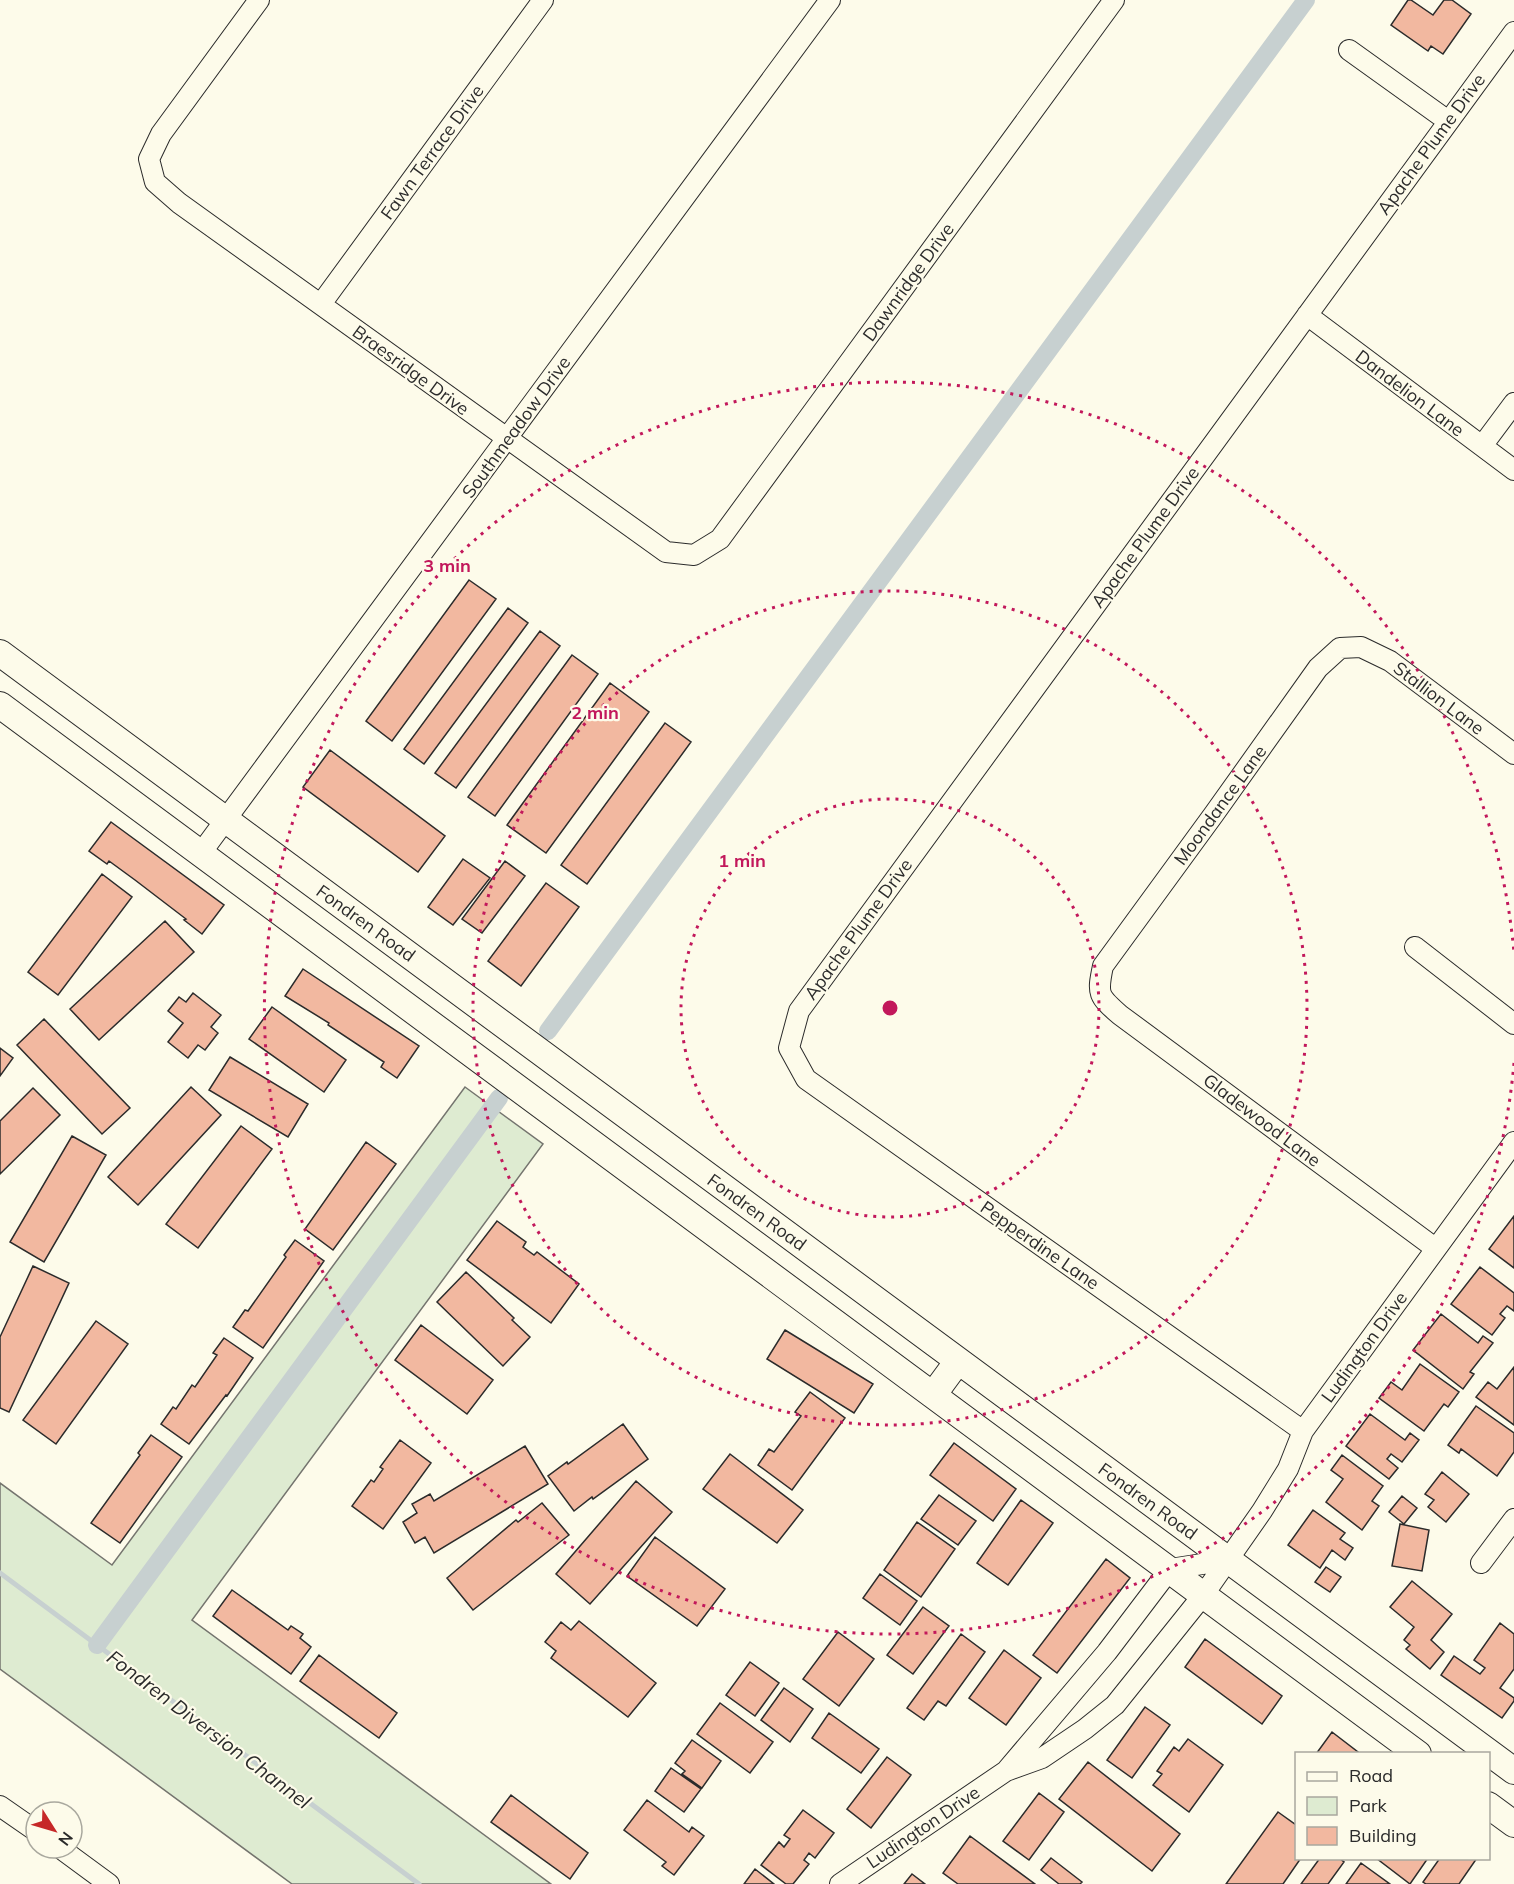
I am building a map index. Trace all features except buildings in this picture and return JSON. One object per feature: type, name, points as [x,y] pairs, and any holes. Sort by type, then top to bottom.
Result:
[{"type":"main road","name":"Fondren Road","points":[[0,653],[1488,1752]]},
{"type":"main road","points":[[0,705],[1415,1752]]},
{"type":"main road","points":[[450,1037],[474,1003]]},
{"type":"main road","points":[[690,1214],[715,1181]]},
{"type":"main road","points":[[933,1395],[958,1361]]},
{"type":"main road","name":"Fondren Road","points":[[1490,1753],[1514,1771]]},
{"type":"main road","points":[[1490,1806],[1514,1824]]},
{"type":"street","name":"Braesridge Drive","points":[[259,0],[161,135],[150,159],[155,182],[179,203],[666,552],[694,555]]},
{"type":"street","name":"Fawn Terrace Drive","points":[[321,304],[543,0]]},
{"type":"street","name":"Southmeadow Drive","points":[[201,853],[830,0]]},
{"type":"street","name":"Dawnridge Drive","points":[[694,555],[720,539],[1114,0]]},
{"type":"street","name":"Apache Plume Drive","points":[[789,1048],[799,1011],[1514,32]]},
{"type":"street","points":[[1349,50],[1448,121]]},
{"type":"street","name":"Dandelion Lane","points":[[1307,315],[1514,470]]},
{"type":"street","points":[[1482,446],[1514,403]]},
{"type":"street","name":"Stallion Lane","points":[[1361,647],[1390,661],[1514,754]]},
{"type":"street","name":"Moondance Lane","points":[[1098,986],[1103,966],[1318,668],[1340,648],[1361,647]]},
{"type":"street","points":[[1415,947],[1514,1024]]},
{"type":"street","name":"Gladewood Lane","points":[[1098,986],[1103,1000],[1120,1015],[1435,1248]]},
{"type":"street","name":"Pepperdine Lane","points":[[789,1048],[807,1079],[1304,1431]]},
{"type":"street","name":"Ludington Drive","points":[[840,1884],[1006,1771],[1042,1758],[1115,1705],[1204,1594],[1263,1511],[1288,1469],[1304,1431],[1514,1142]]},
{"type":"street","points":[[1481,1563],[1514,1519]]},
{"type":"street","points":[[1170,1569],[1228,1560]]},
{"type":"street","name":"Ludington Drive","points":[[1006,1771],[1107,1652],[1170,1569]]},
{"type":"street","points":[[0,1806],[24,1823]]},
{"type":"street","points":[[76,1860],[109,1884]]},
{"type":"green space","points":[[465,1087],[543,1144],[192,1620],[551,1884],[292,1884],[0,1669],[0,1483],[112,1565]]},
{"type":"waterway","points":[[548,1031],[1306,0]]},
{"type":"waterway","points":[[97,1645],[499,1098]]},
{"type":"waterway","name":"Fondren Diversion Channel","points":[[0,1573],[419,1884]]}]
